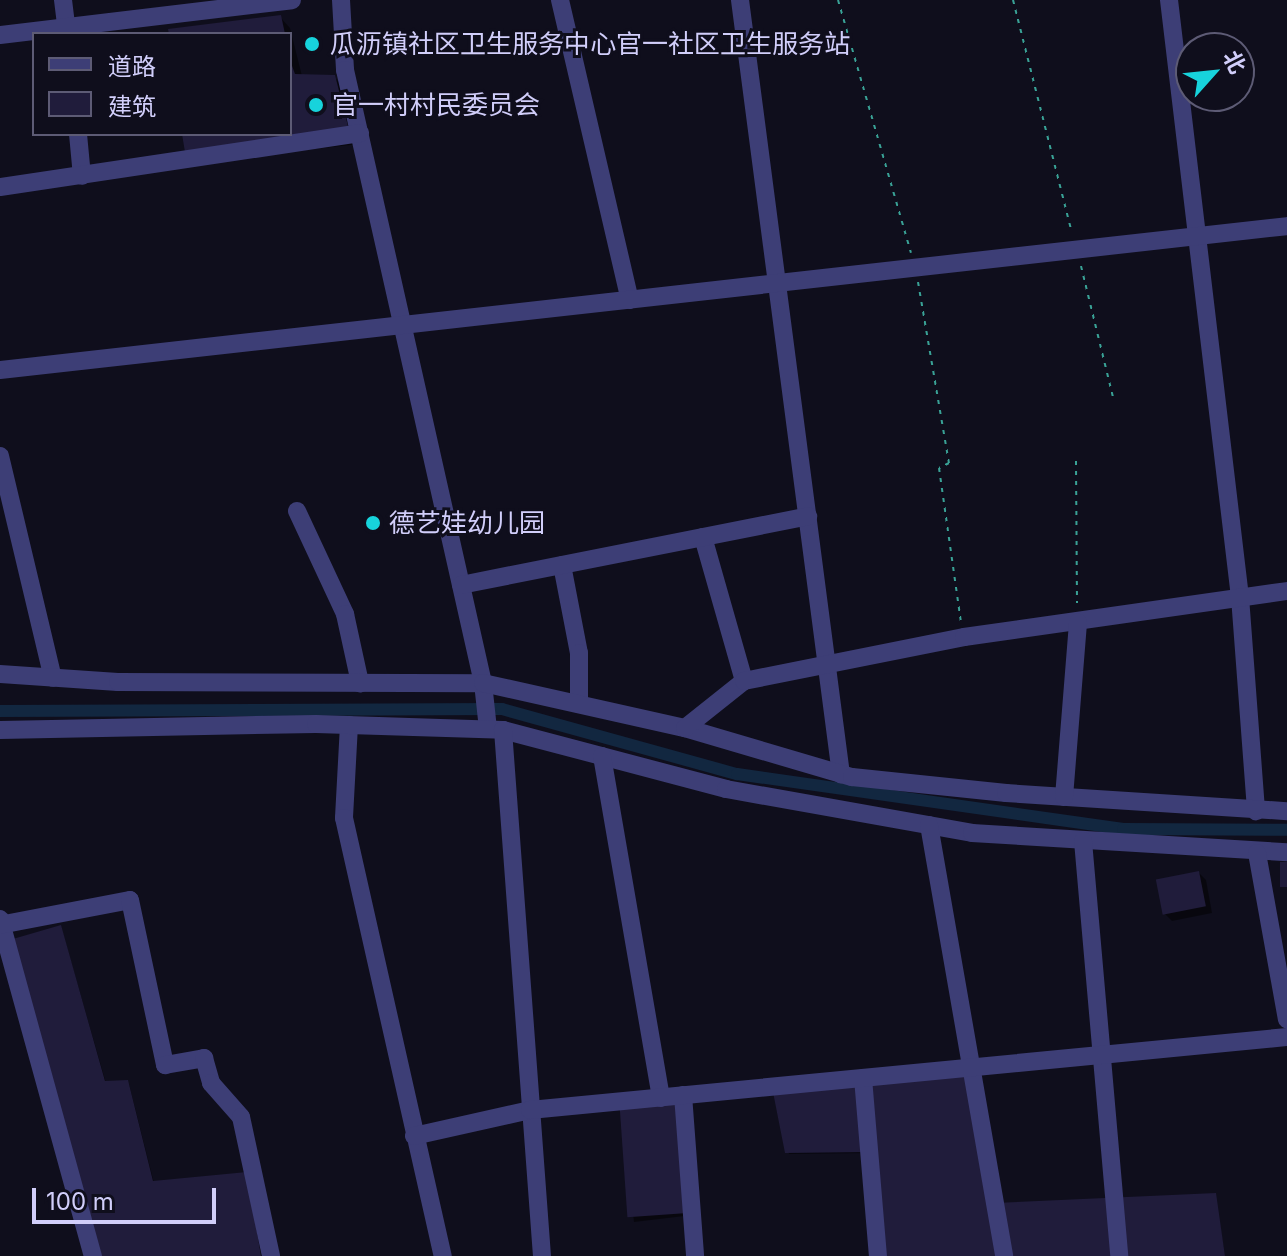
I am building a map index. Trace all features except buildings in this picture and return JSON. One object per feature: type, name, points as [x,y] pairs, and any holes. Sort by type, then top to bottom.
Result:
[{"type":"street","points":[[63,0],[67,31],[292,0]]},
{"type":"street","points":[[341,0],[345,70],[496,729],[542,1256]]},
{"type":"street","points":[[560,0],[630,300]]},
{"type":"street","points":[[740,0],[841,774]]},
{"type":"street","points":[[1169,0],[1240,597],[1256,811]]},
{"type":"street","points":[[0,35],[32,33]]},
{"type":"street","points":[[0,187],[360,133]]},
{"type":"street","points":[[78,136],[82,176]]},
{"type":"street","points":[[0,370],[403,328],[777,282],[1287,226]]},
{"type":"street","points":[[0,456],[53,678]]},
{"type":"street","points":[[297,511],[345,614],[360,683]]},
{"type":"street","points":[[461,585],[808,516]]},
{"type":"street","points":[[703,537],[744,681]]},
{"type":"street","points":[[562,565],[579,653],[579,704]]},
{"type":"street","points":[[685,728],[744,681],[964,637],[1287,591]]},
{"type":"street","points":[[1064,797],[1078,623]]},
{"type":"street","points":[[0,674],[53,678],[483,683],[685,728],[841,774],[1064,797],[1287,811]]},
{"type":"street","points":[[349,725],[344,818],[443,1256]]},
{"type":"street","points":[[0,730],[349,725],[496,729],[726,789],[929,825],[1083,841],[1257,853],[1287,852]]},
{"type":"street","points":[[602,756],[661,1098]]},
{"type":"street","points":[[929,825],[1004,1256]]},
{"type":"street","points":[[1083,841],[1119,1256]]},
{"type":"street","points":[[1257,853],[1287,1019]]},
{"type":"street","points":[[93,1256],[1,923],[130,900],[165,1065],[204,1058],[211,1083],[241,1117],[271,1256]]},
{"type":"street","points":[[414,1136],[530,1110],[1287,1037]]},
{"type":"street","points":[[863,1078],[878,1256]]},
{"type":"street","points":[[683,1095],[695,1256]]},
{"type":"path","points":[[838,0],[915,268],[949,463],[939,468],[964,637]]},
{"type":"path","points":[[1013,0],[1114,401]]},
{"type":"path","points":[[1076,461],[1078,623]]},
{"type":"waterway","points":[[0,711],[502,709],[737,774],[1123,829],[1287,830]]},
{"type":"place","name":"瓜沥镇社区卫生服务中心官一社区卫生服务站","points":[[312,44]]},
{"type":"place","name":"官一村村民委员会","points":[[316,105]]},
{"type":"place","name":"德艺娃幼儿园","points":[[373,523]]}]
